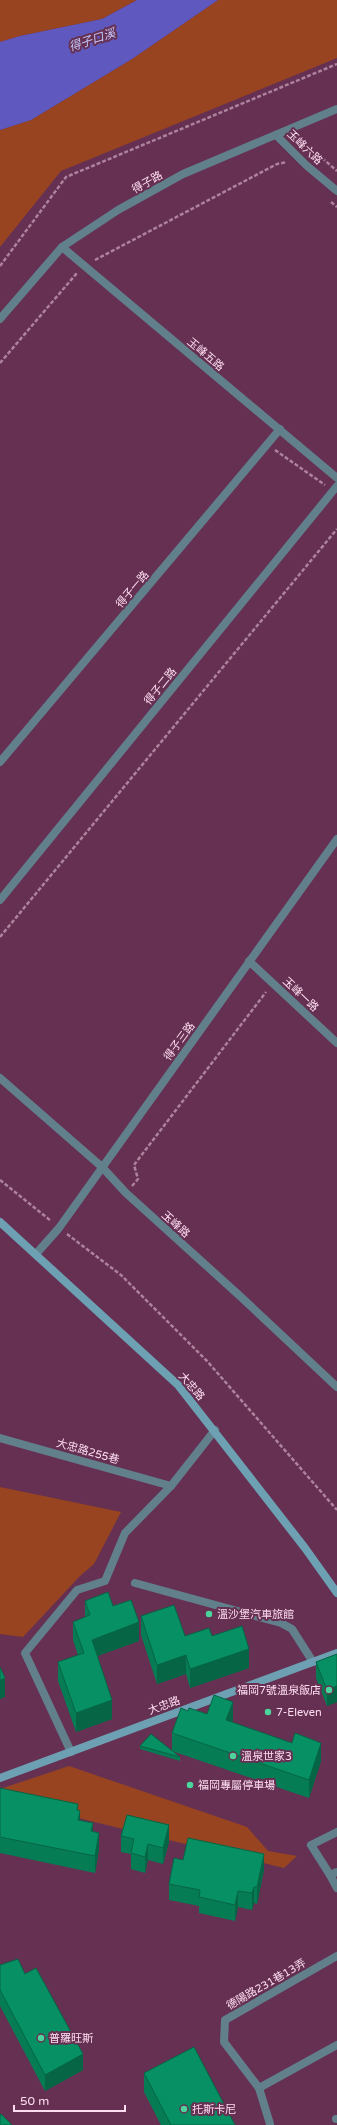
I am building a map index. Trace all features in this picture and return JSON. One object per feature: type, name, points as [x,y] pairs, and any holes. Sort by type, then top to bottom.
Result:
[{"type":"street","name":"得子路","points":[[0,319],[62,247],[118,210],[183,174],[337,109]]},
{"type":"street","name":"玉峰六路","points":[[276,135],[306,165],[337,191]]},
{"type":"street","name":"玉峰五路","points":[[62,247],[337,478]]},
{"type":"street","name":"得子一路","points":[[0,762],[280,429]]},
{"type":"street","name":"得子二路","points":[[0,900],[337,486]]},
{"type":"street","name":"得子三路","points":[[36,1254],[59,1228],[337,839]]},
{"type":"street","name":"玉峰一路","points":[[250,961],[337,1043]]},
{"type":"street","name":"玉峰路","points":[[0,1078],[102,1167],[126,1193],[241,1297],[337,1387]]},
{"type":"street","name":"大忠路","points":[[0,1222],[178,1385],[215,1430],[305,1548],[337,1593]]},
{"type":"street","points":[[71,1752],[25,1653],[77,1590],[105,1581],[126,1533],[171,1486],[215,1430]]},
{"type":"street","name":"大忠路255巷","points":[[0,1438],[171,1486]]},
{"type":"street","points":[[135,1583],[281,1623],[292,1629],[313,1662]]},
{"type":"street","name":"大忠路","points":[[0,1778],[337,1653]]},
{"type":"street","points":[[337,1832],[311,1845],[334,1874],[337,1888]]},
{"type":"street","name":"德陽路231巷13弄","points":[[270,2124],[259,2088],[224,2042],[225,2020],[337,1956]]},
{"type":"street","points":[[259,2088],[337,2045]]},
{"type":"path","points":[[0,266],[66,177],[337,64]]},
{"type":"path","points":[[322,158],[337,171]]},
{"type":"path","points":[[0,362],[83,266],[277,164],[287,161],[292,166]]},
{"type":"path","points":[[0,937],[337,529]]},
{"type":"path","points":[[0,1180],[59,1228],[121,1275],[207,1361],[337,1510]]},
{"type":"shaded area","points":[[0,0],[137,0],[102,19],[20,36],[0,42]]},
{"type":"shaded area","points":[[218,0],[337,0],[337,58],[61,171],[0,247],[0,130],[31,120],[132,59]]},
{"type":"shaded area","points":[[0,1487],[121,1512],[94,1564],[80,1576],[23,1637],[0,1634]]},
{"type":"shaded area","points":[[69,1766],[247,1827],[268,1851],[297,1856],[284,1868],[0,1799],[0,1789]]},
{"type":"water","name":"得子口溪","points":[[137,0],[218,0],[132,59],[31,120],[0,130],[0,42],[20,36],[102,19]]},
{"type":"building","points":[[108,1592],[113,1606],[131,1600],[139,1622],[92,1640],[112,1700],[76,1713],[58,1662],[84,1653],[73,1622],[90,1615],[85,1601]]},
{"type":"building","points":[[174,1605],[185,1636],[209,1628],[212,1636],[242,1626],[249,1649],[190,1669],[186,1655],[157,1665],[141,1616]]},
{"type":"building","points":[[337,1654],[337,1686],[327,1690],[316,1662]]},
{"type":"building","points":[[0,1667],[5,1678],[0,1680]]},
{"type":"building","points":[[214,1695],[233,1702],[226,1720],[292,1743],[295,1733],[321,1743],[309,1780],[172,1733],[181,1708],[188,1711],[189,1708],[207,1714]]},
{"type":"building","points":[[151,1734],[180,1757],[140,1746]]},
{"type":"building","points":[[0,1788],[78,1804],[77,1810],[80,1811],[78,1820],[93,1823],[91,1831],[99,1833],[95,1856],[0,1837]]},
{"type":"building","points":[[127,1815],[169,1825],[163,1848],[148,1844],[145,1857],[131,1853],[134,1839],[121,1836]]},
{"type":"building","points":[[188,1838],[264,1854],[257,1887],[254,1887],[252,1893],[238,1891],[235,1905],[199,1897],[200,1890],[169,1884],[174,1858],[183,1860]]},
{"type":"building","name":"普羅旺斯","points":[[18,1959],[25,1974],[36,1968],[83,2054],[45,2075],[0,1990],[0,1965]]},
{"type":"building","name":"托斯卡尼","points":[[194,2047],[235,2125],[171,2125],[144,2073]]},
{"type":"building","points":[[0,2114],[2,2115],[12,2125],[0,2125]]},
{"type":"place","name":"溫沙堡汽車旅館","points":[[209,1614]]},
{"type":"place","name":"福岡7號溫泉飯店","points":[[329,1690]]},
{"type":"place","name":"7-Eleven","points":[[268,1712]]},
{"type":"place","name":"溫泉世家3","points":[[233,1756]]},
{"type":"place","name":"福岡專屬停車場","points":[[190,1785]]},
{"type":"place","name":"普羅旺斯","points":[[41,2038]]},
{"type":"place","name":"托斯卡尼","points":[[184,2109]]}]
